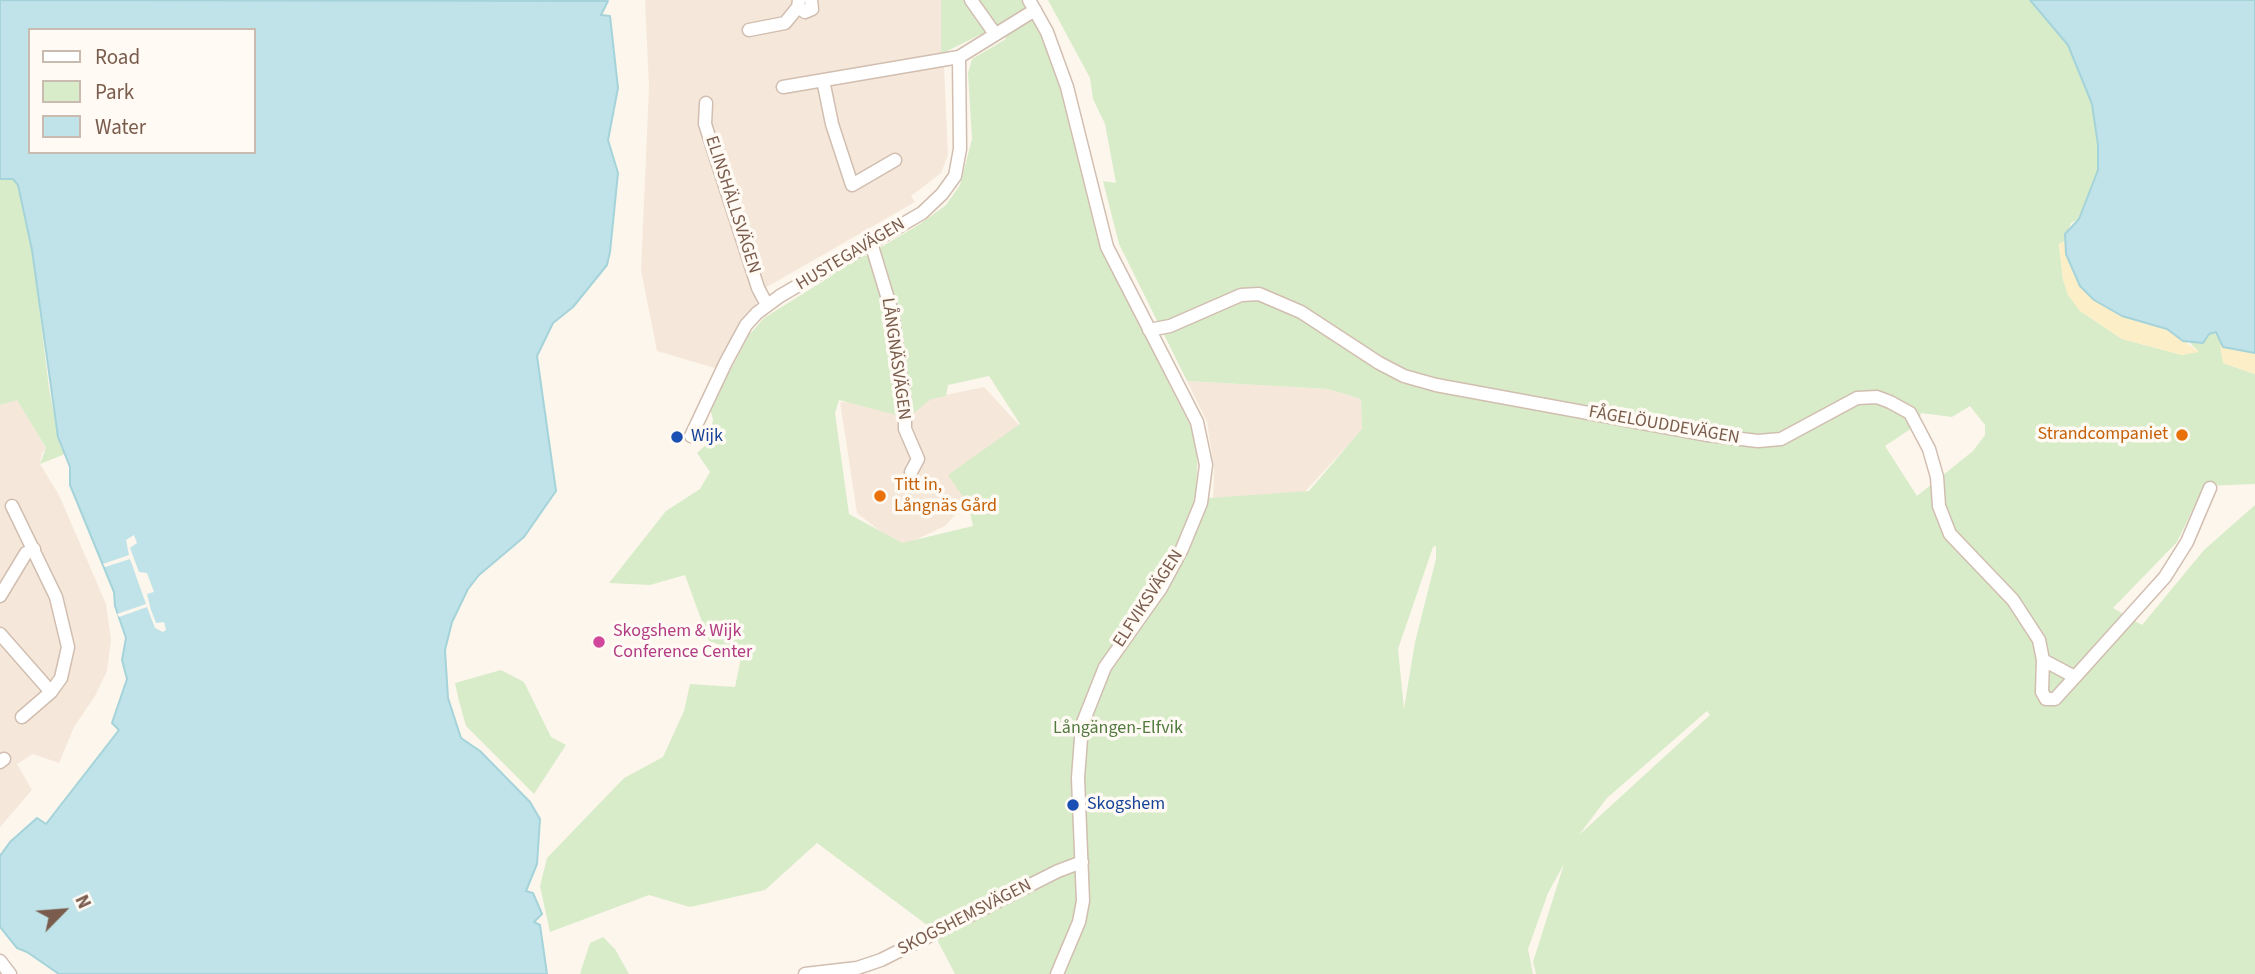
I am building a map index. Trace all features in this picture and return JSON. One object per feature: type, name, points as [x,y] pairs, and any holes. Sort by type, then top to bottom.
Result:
[{"type":"street","points":[[749,30],[785,23],[799,3],[805,12],[812,9],[811,0]]},
{"type":"street","points":[[971,0],[995,34]]},
{"type":"street","points":[[783,87],[959,57],[995,34],[1032,5]]},
{"type":"street","name":"ELFVIKSVÄGEN","points":[[1032,5],[1047,32],[1067,87],[1107,247],[1202,433],[1206,465],[1204,491],[1196,518],[1169,575],[1105,667],[1086,710],[1078,759],[1082,911],[1057,974]]},
{"type":"street","name":"HUSTEGAVÄGEN","points":[[691,436],[746,325],[767,305],[922,213],[942,194],[955,176],[960,149],[959,57]]},
{"type":"street","points":[[823,80],[834,133],[852,186],[895,160]]},
{"type":"street","name":"ELINSHÄLLSVÄGEN","points":[[706,103],[705,124],[758,288],[767,305]]},
{"type":"street","name":"LÅNGNÄSVÄGEN","points":[[871,243],[892,312],[905,405],[905,429],[918,459],[911,472]]},
{"type":"street","name":"FÅGELÖUDDEVÄGEN","points":[[1149,330],[1170,326],[1241,295],[1259,294],[1301,312],[1379,363],[1404,376],[1697,433],[1758,441],[1781,439],[1857,398],[1877,397],[1890,402],[1910,413],[1929,449],[1937,477],[1939,506],[1950,534],[2013,600],[2039,640],[2043,660],[2041,682],[2046,699],[2055,699],[2165,577],[2187,542],[2210,488]]},
{"type":"street","points":[[12,506],[56,597],[66,632],[67,662],[51,692],[22,718]]},
{"type":"street","points":[[0,596],[26,553],[34,549]]},
{"type":"street","points":[[0,634],[51,692]]},
{"type":"street","points":[[2043,660],[2075,677]]},
{"type":"street","name":"SKOGSHEMSVÄGEN","points":[[805,974],[857,968],[892,956],[1058,871],[1082,862]]},
{"type":"street","points":[[0,961],[10,974]]},
{"type":"shaded area","points":[[645,0],[941,0],[948,155],[941,173],[911,196],[915,202],[765,288],[718,369],[657,351],[641,270],[649,87]]},
{"type":"shaded area","points":[[1187,381],[1328,389],[1361,399],[1363,429],[1299,498],[1213,502],[1214,468],[1207,422]]},
{"type":"shaded area","points":[[984,387],[1019,425],[967,502],[945,526],[900,547],[857,513],[840,402],[902,404]]},
{"type":"shaded area","points":[[17,399],[46,449],[42,453],[40,464],[59,495],[106,604],[111,640],[107,671],[95,696],[74,727],[59,763],[33,754],[17,764],[32,790],[0,827],[0,405]]},
{"type":"green space","name":"Långängen-Elfvik","points":[[941,0],[1027,0],[1049,43],[1060,76],[1106,257],[1192,429],[1198,446],[1196,496],[1209,498],[1309,491],[1362,429],[1361,399],[1328,389],[1187,381],[1119,244],[1103,181],[1116,183],[1105,124],[1093,99],[1090,78],[1048,0],[2030,0],[2068,45],[2092,104],[2098,145],[2098,170],[2079,219],[2071,223],[2065,241],[2059,244],[2063,280],[2079,310],[2122,339],[2182,355],[2198,351],[2190,343],[2203,342],[2209,334],[2216,332],[2222,340],[2223,363],[2255,374],[2255,484],[2204,486],[2177,542],[2113,608],[2142,625],[2204,550],[2255,505],[2255,974],[1536,974],[1533,962],[1564,864],[1548,893],[1528,949],[1533,974],[955,974],[931,928],[817,843],[765,890],[690,907],[649,895],[550,932],[540,886],[547,858],[624,778],[663,757],[684,711],[690,684],[735,687],[742,653],[709,641],[685,575],[650,585],[609,583],[666,511],[700,489],[710,472],[697,453],[708,443],[713,420],[710,408],[749,335],[764,318],[833,275],[831,272],[863,253],[866,256],[920,224],[946,205],[960,185],[972,139],[968,73],[972,59],[1006,39],[998,26],[941,54]],"holes":[[[989,376],[1020,424],[948,475],[968,504],[973,526],[902,543],[849,514],[835,413],[839,400],[908,418],[931,399],[946,396],[948,385]],[[1970,406],[1985,425],[1985,435],[1973,451],[1917,496],[1885,446],[1918,424],[1921,413],[1952,417]],[[1436,546],[1436,559],[1415,642],[1404,709],[1398,649],[1433,547]],[[1707,711],[1710,715],[1579,835],[1607,798]]]},
{"type":"green space","points":[[13,178],[18,185],[32,250],[49,388],[58,437],[65,454],[40,464],[46,448],[17,400],[0,405],[0,179]]},
{"type":"green space","points":[[501,670],[524,682],[551,737],[566,745],[534,794],[466,726],[459,701],[455,683]]},
{"type":"green space","points":[[603,937],[615,949],[629,974],[580,974],[590,943]]},
{"type":"sand","points":[[2065,241],[2066,254],[2152,324],[2167,329],[2199,352],[2182,355],[2122,339],[2079,310],[2068,295],[2063,280],[2059,244]]},
{"type":"sand","points":[[2220,345],[2255,353],[2255,374],[2223,363]]},
{"type":"water","points":[[0,0],[608,1],[601,15],[610,16],[618,88],[608,140],[618,173],[610,252],[607,265],[573,307],[553,323],[537,356],[556,491],[524,537],[479,575],[468,589],[452,622],[445,650],[448,698],[461,738],[480,751],[530,802],[540,819],[537,864],[526,891],[533,893],[542,914],[534,922],[540,925],[547,974],[59,974],[17,948],[0,927],[0,856],[10,842],[37,818],[46,824],[119,730],[112,723],[127,679],[122,660],[126,638],[115,606],[114,592],[70,485],[70,467],[58,437],[32,250],[18,185],[13,179],[0,179]]},
{"type":"water","points":[[2030,0],[2255,0],[2255,353],[2223,347],[2216,332],[2209,334],[2203,343],[2183,341],[2167,329],[2122,316],[2094,300],[2080,286],[2066,254],[2065,234],[2079,219],[2098,170],[2098,145],[2092,104],[2068,45]]},
{"type":"pier","points":[[134,535],[137,543],[130,548],[139,572],[147,573],[154,592],[147,594],[151,610],[156,623],[164,622],[166,630],[163,632],[155,628],[147,607],[119,617],[117,614],[146,604],[130,559],[105,567],[103,564],[129,555],[126,540]]},
{"type":"place","name":"Strandcompaniet","points":[[2182,435]]},
{"type":"place","name":"Wijk","points":[[677,437]]},
{"type":"place","name":"Titt in, Långnäs Gård","points":[[880,496]]},
{"type":"place","name":"Skogshem & Wijk Conference Center","points":[[599,642]]},
{"type":"place","name":"Skogshem","points":[[1073,805]]}]
